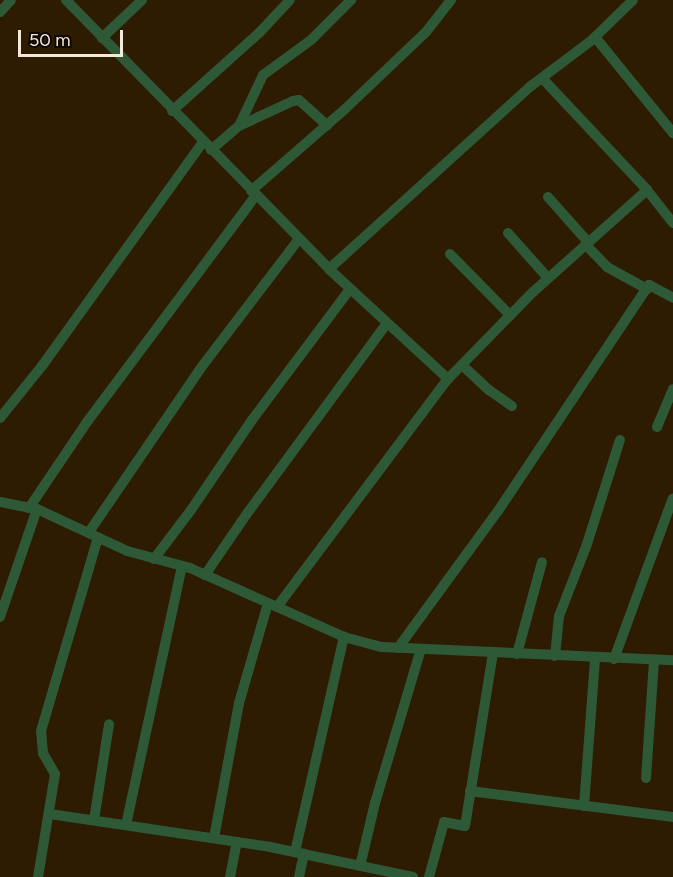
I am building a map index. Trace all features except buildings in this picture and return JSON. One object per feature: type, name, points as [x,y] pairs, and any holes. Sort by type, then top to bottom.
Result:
[{"type":"street","points":[[0,12],[11,0]]},
{"type":"street","points":[[66,0],[172,111],[329,269],[448,379]]},
{"type":"street","points":[[102,38],[142,0]]},
{"type":"street","points":[[172,111],[259,33],[290,0]]},
{"type":"street","points":[[239,126],[263,75],[311,40],[351,0]]},
{"type":"street","points":[[0,617],[33,509],[87,422],[254,193],[426,32],[452,0]]},
{"type":"street","points":[[329,269],[542,78],[595,37],[633,0]]},
{"type":"street","points":[[595,37],[673,133]]},
{"type":"street","points":[[542,78],[647,190],[673,223]]},
{"type":"street","points":[[0,418],[42,366],[207,146],[239,126],[299,100],[327,125]]},
{"type":"street","points":[[214,838],[239,703],[272,605],[448,379],[548,278],[647,190]]},
{"type":"street","points":[[548,197],[607,267],[647,289]]},
{"type":"street","points":[[508,232],[548,278]]},
{"type":"street","points":[[38,877],[55,774],[44,753],[41,731],[93,534],[203,365],[299,239]]},
{"type":"street","points":[[450,254],[510,315]]},
{"type":"street","points":[[398,648],[498,511],[649,285],[673,298]]},
{"type":"street","points":[[154,559],[191,510],[252,420],[350,289]]},
{"type":"street","points":[[205,575],[246,515],[387,323]]},
{"type":"street","points":[[462,365],[489,390],[512,406]]},
{"type":"street","points":[[657,427],[673,389]]},
{"type":"street","points":[[555,656],[559,616],[586,544],[620,440]]},
{"type":"street","points":[[614,659],[673,498]]},
{"type":"street","points":[[0,502],[33,509],[127,551],[182,566],[205,575],[344,637],[382,647],[673,660]]},
{"type":"street","points":[[517,654],[542,562]]},
{"type":"street","points":[[126,825],[182,566]]},
{"type":"street","points":[[299,877],[300,853],[344,637]]},
{"type":"street","points":[[365,870],[375,803],[421,649]]},
{"type":"street","points":[[429,877],[444,822],[465,826],[493,653]]},
{"type":"street","points":[[584,806],[595,658]]},
{"type":"street","points":[[646,778],[654,660]]},
{"type":"street","points":[[94,820],[109,724]]},
{"type":"street","points":[[470,791],[673,817]]},
{"type":"street","points":[[50,814],[214,838],[300,853],[365,870],[413,877]]},
{"type":"street","points":[[230,877],[237,842]]}]
